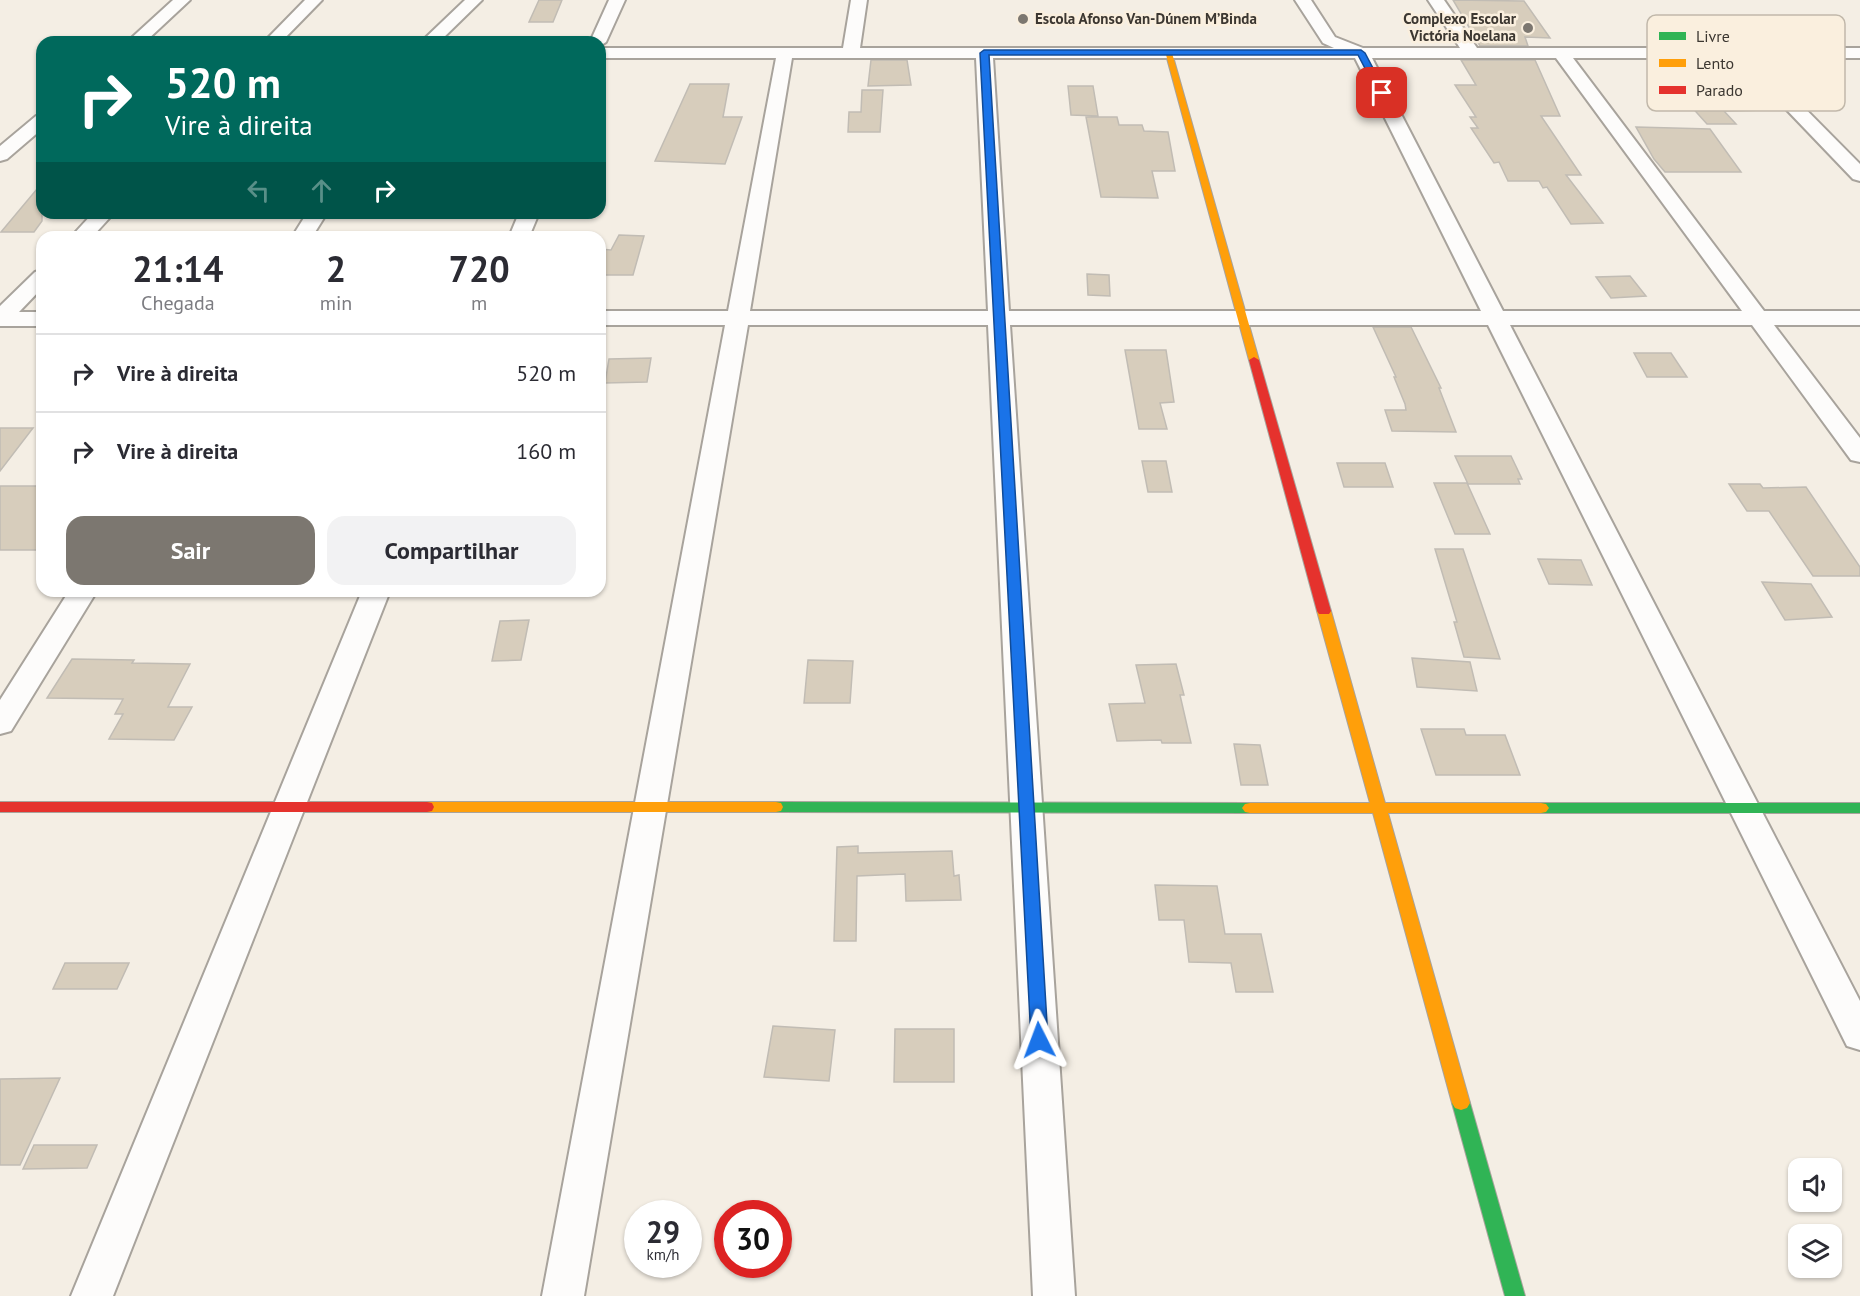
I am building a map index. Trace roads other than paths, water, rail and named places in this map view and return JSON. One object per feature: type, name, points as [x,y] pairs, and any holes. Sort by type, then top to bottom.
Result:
[{"type":"street","points":[[142,36],[182,0]]},
{"type":"street","points":[[278,36],[314,0]]},
{"type":"street","points":[[435,36],[474,0]]},
{"type":"street","points":[[601,36],[617,0]]},
{"type":"street","points":[[851,53],[859,0]]},
{"type":"street","points":[[1303,0],[1329,40],[1361,53],[1860,1036]]},
{"type":"street","points":[[1436,0],[1472,53]]},
{"type":"street","points":[[1845,52],[1860,52]]},
{"type":"street","points":[[606,53],[1647,53]]},
{"type":"street","points":[[563,1296],[785,53]]},
{"type":"street","points":[[984,53],[1054,1296]]},
{"type":"street","points":[[1168,53],[1515,1296]]},
{"type":"street","points":[[1561,53],[1860,455]]},
{"type":"street","points":[[1798,111],[1860,175]]},
{"type":"street","points":[[0,155],[36,125]]},
{"type":"street","points":[[87,231],[98,219]]},
{"type":"street","points":[[0,319],[36,282]]},
{"type":"street","points":[[606,318],[1860,318]]},
{"type":"street","points":[[0,319],[36,319]]},
{"type":"street","points":[[0,724],[78,597]]},
{"type":"street","points":[[92,1296],[374,597]]},
{"type":"street","points":[[0,807],[1860,808]]},
{"type":"place","name":"Escola Afonso Van-Dúnem M’Binda","points":[[1023,19]]},
{"type":"place","name":"Complexo Escolar Victória Noelana","points":[[1528,28]]}]
